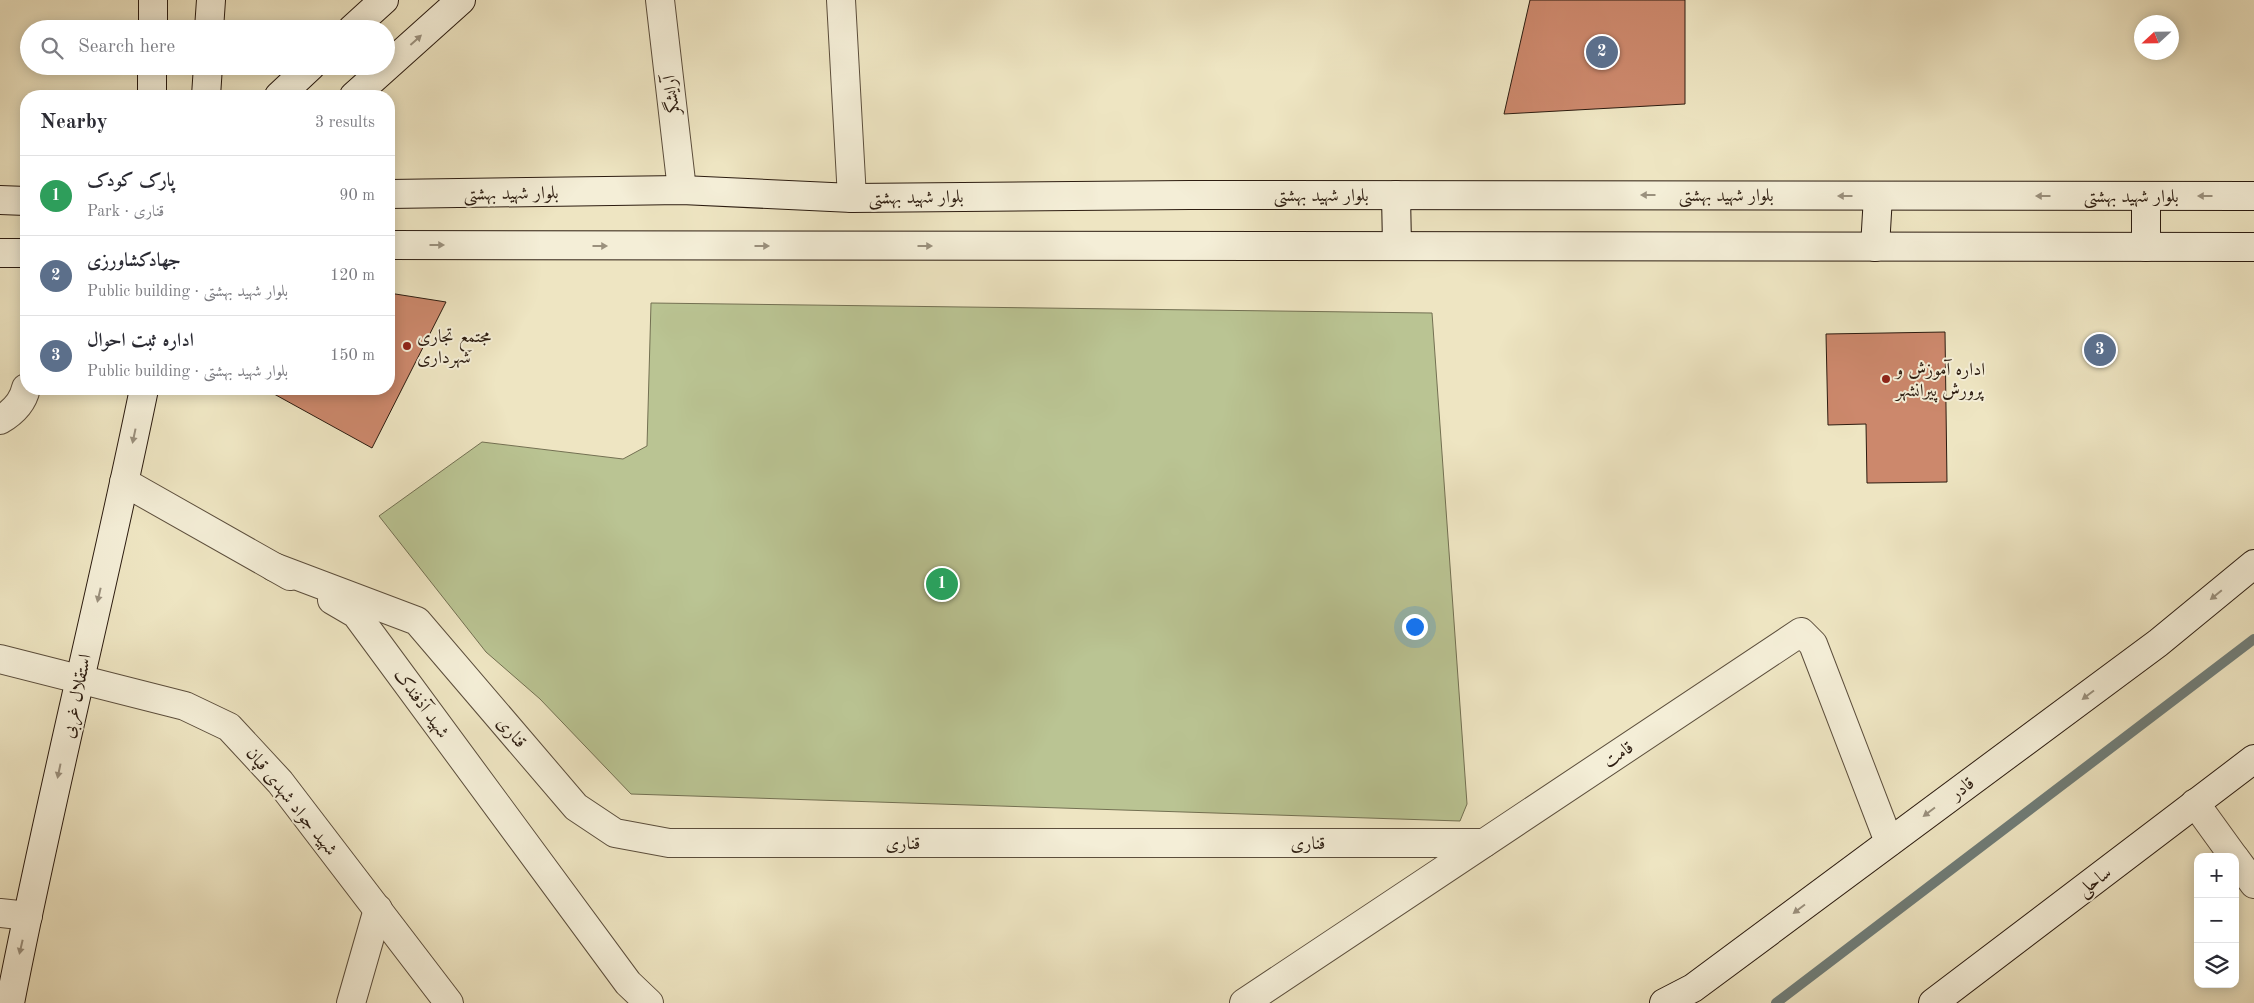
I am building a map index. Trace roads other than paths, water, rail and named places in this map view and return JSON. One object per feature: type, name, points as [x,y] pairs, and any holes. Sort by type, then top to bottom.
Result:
[{"type":"street","points":[[152,20],[153,0]]},
{"type":"street","points":[[210,20],[211,0]]},
{"type":"street","points":[[362,20],[384,0]]},
{"type":"street","points":[[395,59],[461,0]]},
{"type":"street","name":"آرایشگر","points":[[660,0],[682,190]]},
{"type":"street","points":[[841,0],[852,198]]},
{"type":"street","points":[[152,75],[152,90]]},
{"type":"street","points":[[206,90],[207,75]]},
{"type":"street","points":[[285,90],[301,75]]},
{"type":"street","points":[[361,90],[377,75]]},
{"type":"street","name":"بلوار شهید بهشتی","points":[[395,194],[682,190],[852,198],[1396,195],[2254,196]]},
{"type":"street","points":[[1396,195],[1397,246]]},
{"type":"street","points":[[1875,247],[1878,196]]},
{"type":"street","points":[[2146,196],[2146,247]]},
{"type":"street","points":[[0,200],[20,201]]},
{"type":"street","points":[[395,245],[2254,247]]},
{"type":"street","points":[[0,252],[20,253]]},
{"type":"street","points":[[0,420],[10,414],[24,395]]},
{"type":"street","name":"استقلال غربی","points":[[10,1003],[79,678],[143,395]]},
{"type":"street","name":"شهید آذفندک","points":[[124,482],[356,614],[628,982],[649,1003]]},
{"type":"street","name":"قادر","points":[[1664,1003],[1693,988],[2158,643],[2254,564]]},
{"type":"street","name":"قناری","points":[[274,567],[417,621],[576,807],[615,833],[669,843],[1484,843]]},
{"type":"street","name":"قامت","points":[[1244,1003],[1801,632],[1813,644],[1889,842]]},
{"type":"street","name":"شهید جواد شهدی قپان","points":[[0,659],[185,706],[229,727],[280,782],[449,1003]]},
{"type":"street","name":"ساحلی","points":[[1933,1003],[2254,759]]},
{"type":"street","points":[[2195,803],[2231,853]]},
{"type":"street","points":[[2239,863],[2254,884]]},
{"type":"street","points":[[352,1003],[378,910]]},
{"type":"street","points":[[0,914],[28,916]]},
{"type":"waterway","points":[[1776,1003],[2254,639]]},
{"type":"place","name":"جهادکشاورزی","points":[[1602,52]]},
{"type":"place","name":"مجتمع تجاری شهرداری","points":[[407,346]]},
{"type":"place","name":"اداره ثبت احوال","points":[[2100,350]]},
{"type":"place","name":"اداره آموزش و پرورش پیرانشهر","points":[[1886,379]]},
{"type":"place","name":"پارک کودک","points":[[942,584]]}]
